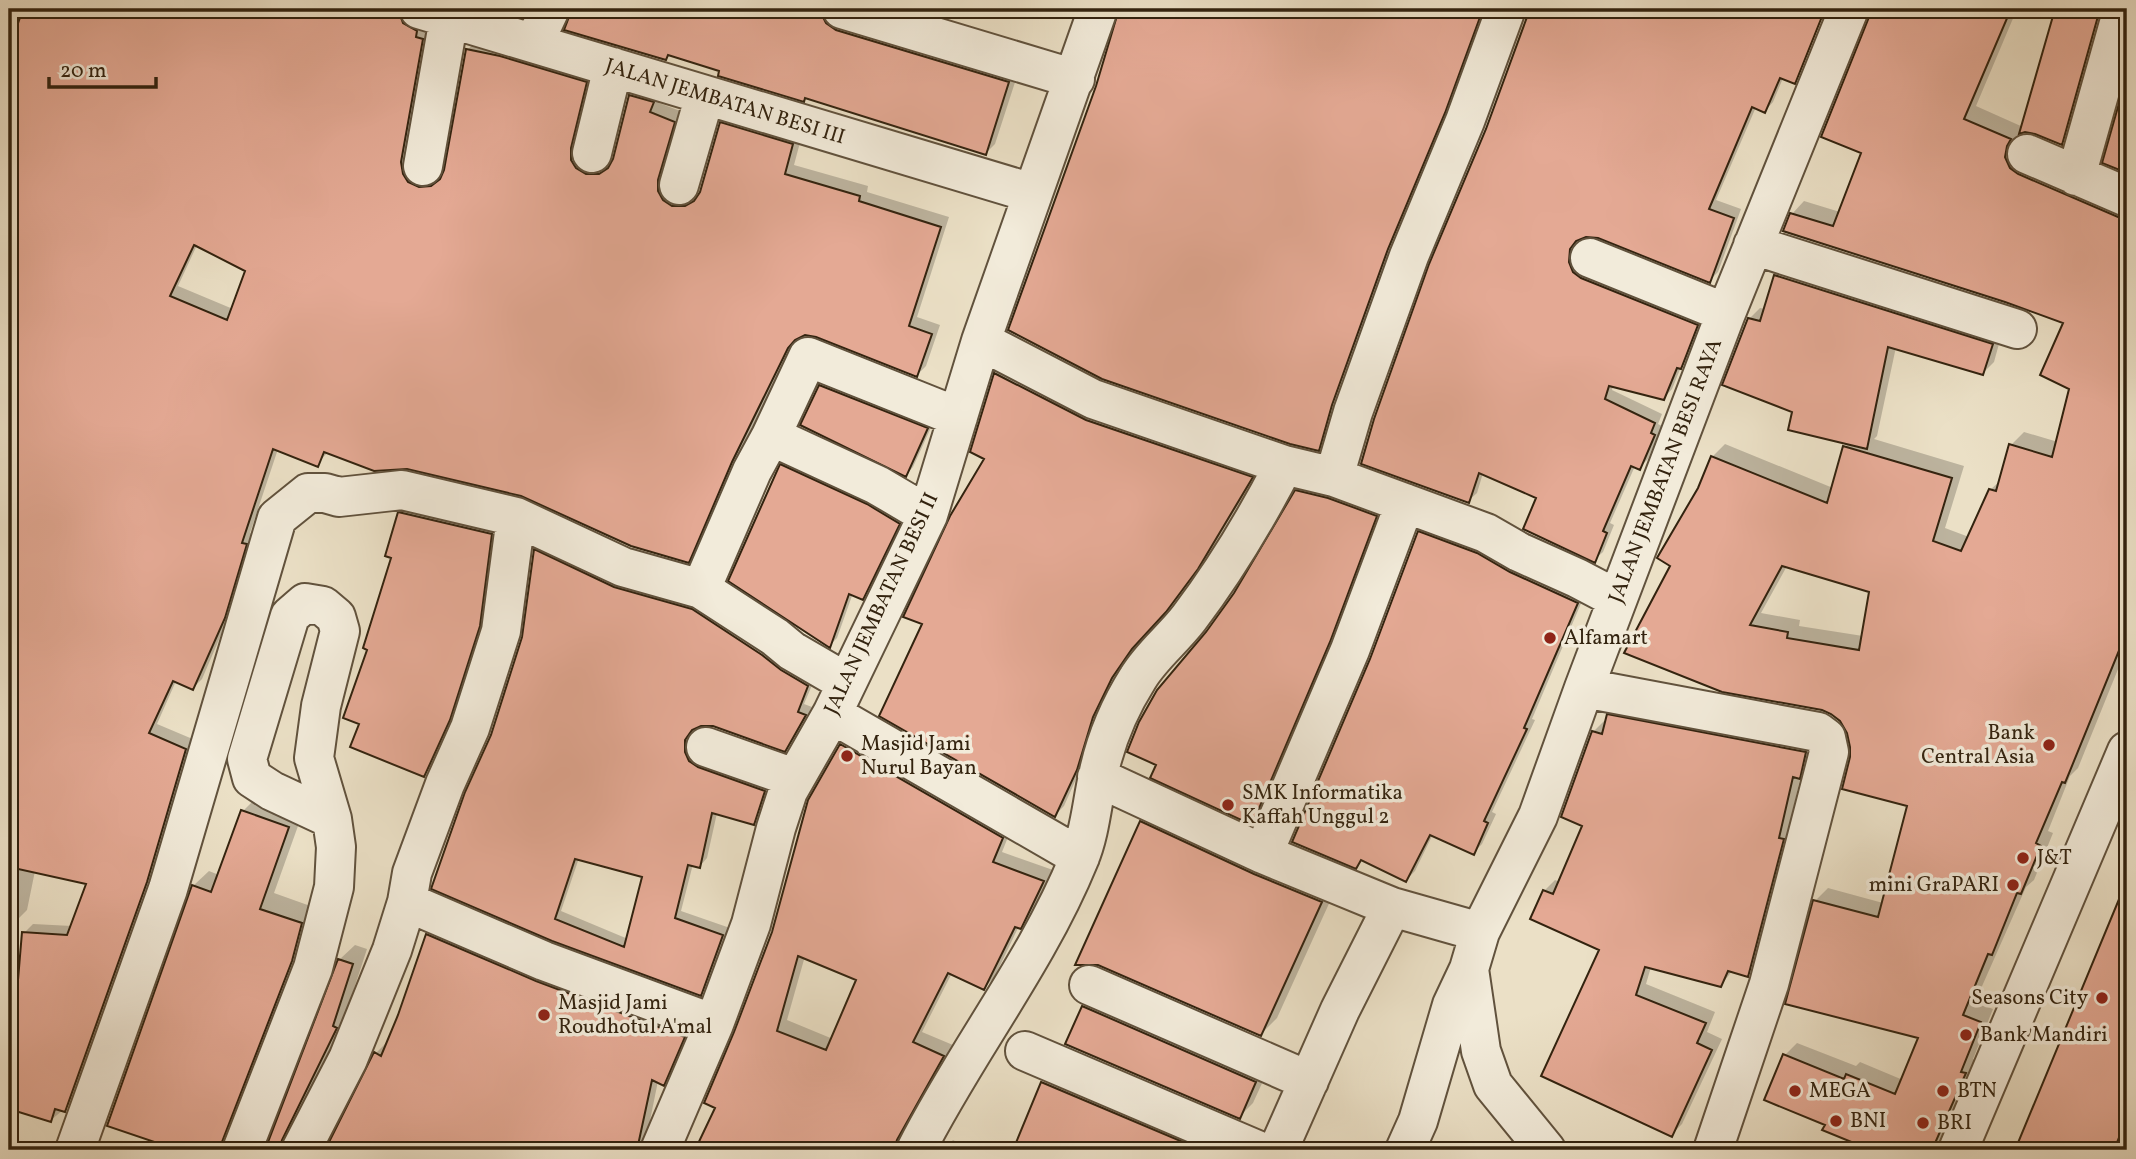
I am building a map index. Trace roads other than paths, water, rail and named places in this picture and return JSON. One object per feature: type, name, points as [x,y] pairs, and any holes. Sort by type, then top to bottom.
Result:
[{"type":"street","points":[[534,43],[550,9]]},
{"type":"street","points":[[842,9],[1075,79]]},
{"type":"street","name":"JALAN JEMBATAN BESI II","points":[[660,1150],[714,1024],[751,924],[776,828],[794,778],[839,698],[929,515],[981,341],[1098,9]]},
{"type":"street","points":[[1334,477],[1353,412],[1409,256],[1465,121],[1506,9]]},
{"type":"street","name":"JALAN JEMBATAN BESI RAYA","points":[[1405,1150],[1418,1121],[1452,1005],[1469,969],[1480,932],[1538,816],[1726,313],[1849,9]]},
{"type":"street","points":[[2076,176],[2123,9]]},
{"type":"street","points":[[424,166],[434,13]]},
{"type":"street","name":"JALAN JEMBATAN BESI III","points":[[434,13],[1032,193]]},
{"type":"street","points":[[592,153],[612,67]]},
{"type":"street","points":[[679,185],[705,95]]},
{"type":"street","points":[[2027,154],[2127,197]]},
{"type":"street","points":[[1753,244],[2017,329]]},
{"type":"street","points":[[1590,258],[1726,313]]},
{"type":"street","points":[[981,341],[1093,399],[1284,465],[1334,477],[1486,533],[1503,545],[1617,599]]},
{"type":"street","points":[[701,589],[752,471],[808,357],[958,417]]},
{"type":"street","points":[[771,436],[877,485],[929,515]]},
{"type":"street","points":[[927,1147],[981,1035],[1037,946],[1080,857],[1103,755],[1122,708],[1139,676],[1187,621],[1251,530],[1284,465]]},
{"type":"street","points":[[75,1150],[168,890],[277,518],[308,493],[325,493],[339,497],[402,490],[516,517],[623,567],[701,589],[775,637],[839,698],[1080,857]]},
{"type":"street","points":[[1264,854],[1350,650],[1405,503]]},
{"type":"street","points":[[301,1150],[348,1059],[392,950],[407,902],[412,873],[445,784],[470,728],[500,631],[516,517]]},
{"type":"street","points":[[242,1150],[317,954],[334,887],[336,847],[332,819],[314,758],[321,706],[340,631],[335,617],[323,606],[305,603],[296,608],[290,616],[247,759],[252,778],[272,791],[332,819]]},
{"type":"street","points":[[1584,688],[1818,732],[1826,738],[1829,751],[1769,984],[1713,1150]]},
{"type":"street","points":[[706,747],[794,778]]},
{"type":"street","points":[[1958,1150],[2127,751]]},
{"type":"street","points":[[1097,778],[1264,854],[1392,907],[1480,932]]},
{"type":"street","points":[[407,902],[544,961],[714,1024]]},
{"type":"street","points":[[1279,1150],[1340,1010],[1392,907]]},
{"type":"street","name":"JALAN JEMBATAN BESI RAYA","points":[[1469,969],[1480,1051],[1493,1084],[1546,1150]]},
{"type":"street","points":[[1089,985],[1309,1081]]},
{"type":"street","points":[[1025,1051],[1257,1150]]},
{"type":"place","name":"Alfamart","points":[[1550,638]]},
{"type":"place","name":"Bank Central Asia","points":[[2049,745]]},
{"type":"place","name":"Masjid Jami Nurul Bayan","points":[[847,756]]},
{"type":"place","name":"SMK Informatika Kaffah Unggul 2","points":[[1228,805]]},
{"type":"place","name":"J&T","points":[[2023,858]]},
{"type":"place","name":"mini GraPARI","points":[[2013,885]]},
{"type":"place","name":"Seasons City","points":[[2102,998]]},
{"type":"place","name":"Masjid Jami Roudhotul A'mal","points":[[544,1015]]},
{"type":"place","name":"Bank Mandiri","points":[[1966,1035]]},
{"type":"place","name":"MEGA","points":[[1795,1091]]},
{"type":"place","name":"BTN","points":[[1943,1091]]},
{"type":"place","name":"BNI","points":[[1836,1121]]},
{"type":"place","name":"BRI","points":[[1923,1123]]}]
